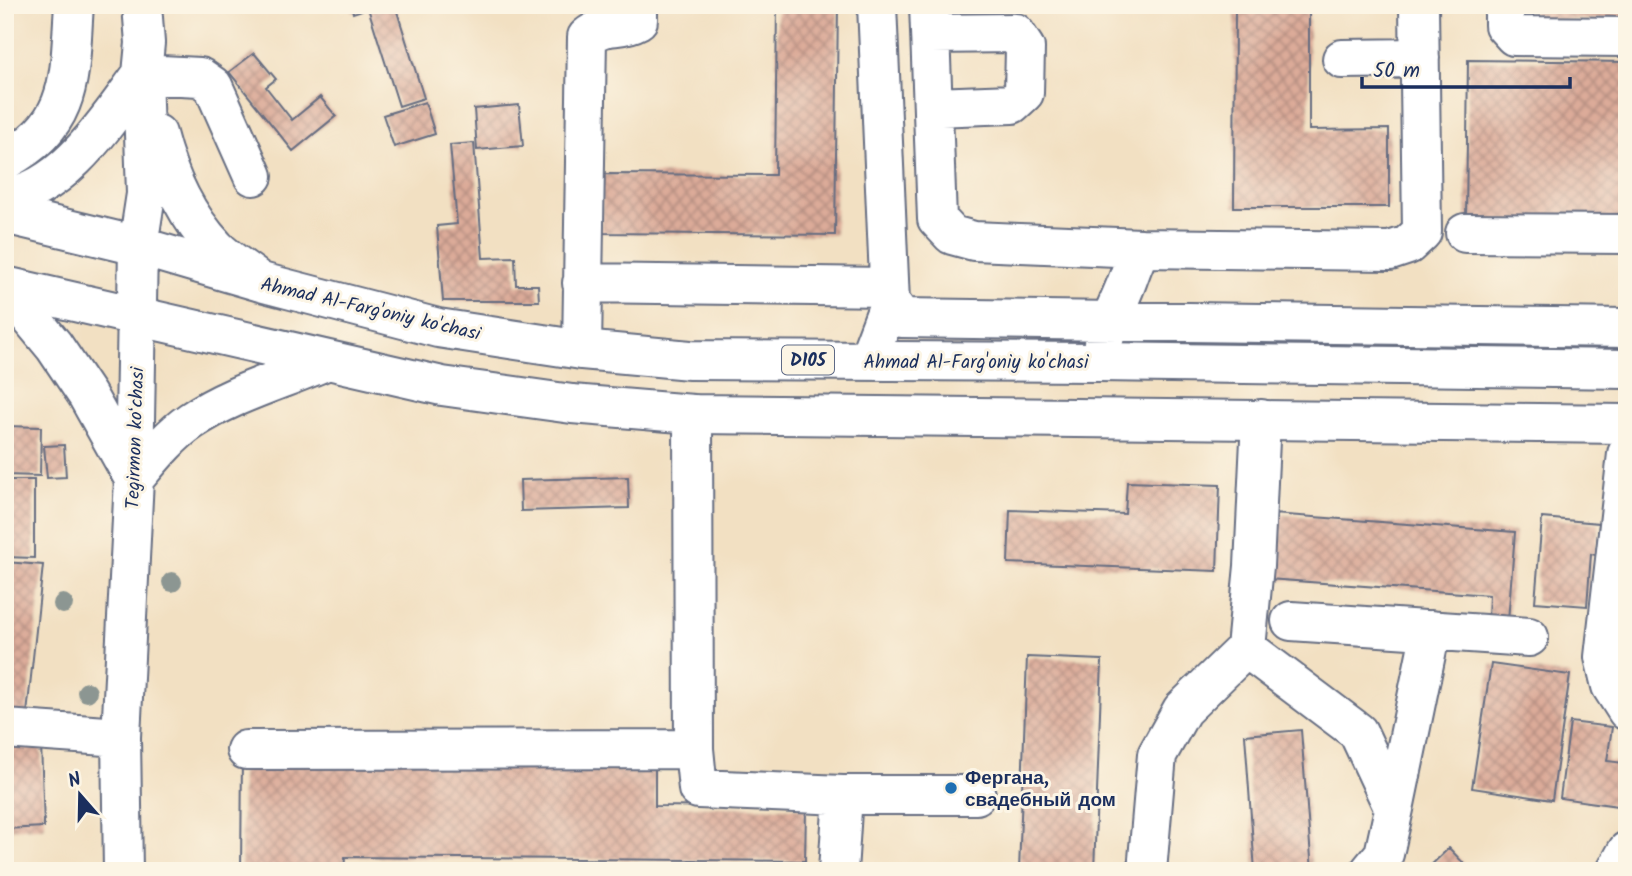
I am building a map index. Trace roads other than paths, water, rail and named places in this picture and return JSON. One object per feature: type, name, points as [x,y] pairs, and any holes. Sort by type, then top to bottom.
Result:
[{"type":"main road","points":[[5,160],[26,149],[52,122],[68,86],[74,5]]},
{"type":"main road","name":"Tegirmon koʻchasi","points":[[123,871],[121,737],[134,479],[138,246],[146,194],[142,74],[145,43],[142,5]]},
{"type":"main road","points":[[582,350],[587,37],[599,27],[628,26],[638,20],[638,5]]},
{"type":"main road","points":[[868,360],[890,294],[877,5]]},
{"type":"main road","points":[[934,107],[1012,104],[1024,93],[1025,48],[1015,33],[930,20],[937,219],[952,235],[974,241],[1141,248],[1390,251],[1408,245],[1422,232],[1419,5]]},
{"type":"main road","points":[[1504,5],[1504,25],[1514,36],[1627,37]]},
{"type":"main road","points":[[1342,59],[1420,58]]},
{"type":"main road","points":[[142,74],[200,77],[213,86],[253,176]]},
{"type":"main road","points":[[5,197],[22,195],[64,170],[142,74]]},
{"type":"main road","points":[[142,74],[165,168],[183,205],[217,249],[261,282]]},
{"type":"main road","name":"Ahmad Al-Farg'oniy ko'chasi","points":[[5,214],[138,246],[261,282],[438,328],[582,350],[690,360],[1627,369]]},
{"type":"main road","points":[[1465,233],[1627,234]]},
{"type":"main road","points":[[1098,362],[1109,321],[1129,278],[1130,267],[1141,248]]},
{"type":"main road","points":[[582,283],[890,294]]},
{"type":"main road","points":[[5,286],[442,386],[572,404],[693,414],[1627,424]]},
{"type":"main road","points":[[5,286],[54,345],[87,394],[134,479],[160,449],[191,421],[246,391],[325,361]]},
{"type":"main road","points":[[890,294],[902,318],[1627,328]]},
{"type":"main road","points":[[693,414],[694,749],[698,789],[843,795],[976,794]]},
{"type":"main road","points":[[1147,871],[1157,755],[1182,710],[1247,648],[1261,419]]},
{"type":"main road","points":[[1627,454],[1604,657],[1611,686],[1627,711]]},
{"type":"main road","points":[[1291,621],[1529,637]]},
{"type":"main road","points":[[1370,871],[1384,854],[1431,630]]},
{"type":"main road","points":[[1247,648],[1358,732],[1394,809]]},
{"type":"main road","points":[[5,729],[121,737]]},
{"type":"main road","points":[[247,750],[694,749]]},
{"type":"main road","points":[[838,871],[843,795]]},
{"type":"main road","points":[[1616,871],[1627,851]]},
{"type":"place","name":"Фергана, свадебный дом","points":[[951,788]]}]
